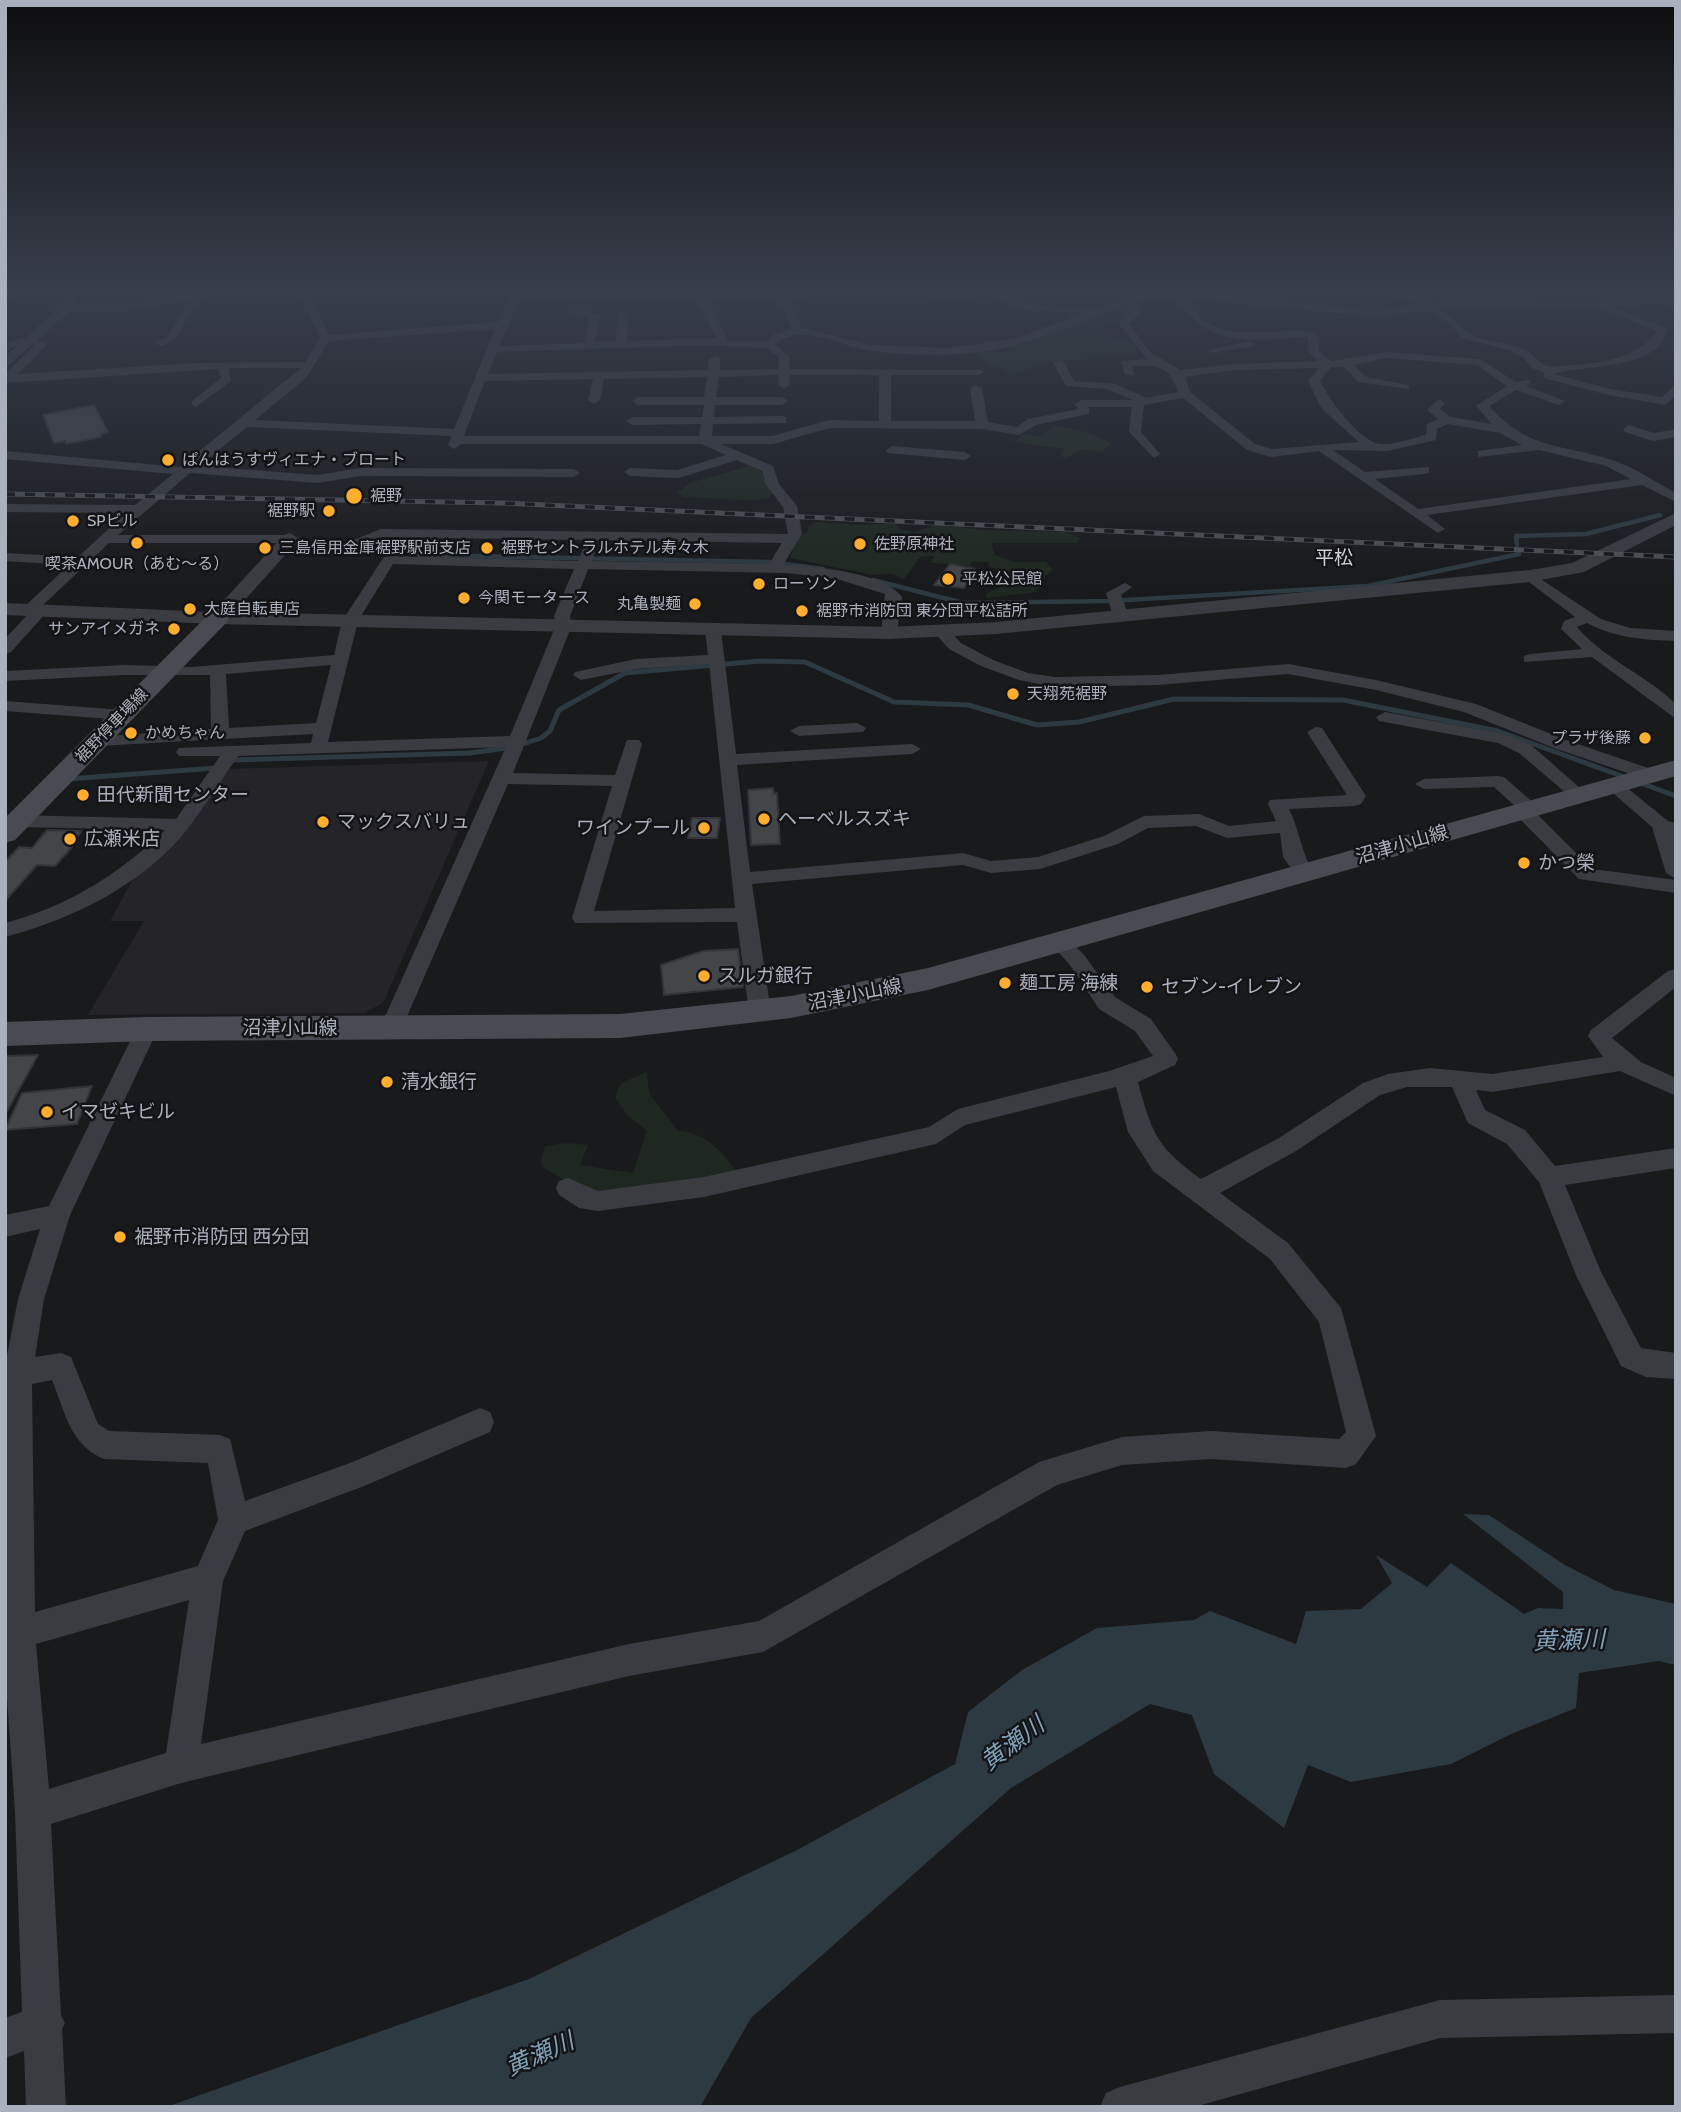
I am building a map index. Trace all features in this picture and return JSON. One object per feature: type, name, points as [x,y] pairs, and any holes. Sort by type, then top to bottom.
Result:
[{"type":"main road","name":"裾野停車場線","points":[[9,827],[98,741],[218,618]]},
{"type":"main road","name":"沼津小山線","points":[[5,1034],[147,1029],[620,1026],[760,1012],[886,990],[1641,778]]},
{"type":"street","points":[[196,403],[213,390]]},
{"type":"street","points":[[5,649],[35,610],[104,539],[183,470],[285,390]]},
{"type":"street","points":[[443,471],[476,390]]},
{"type":"street","points":[[594,400],[596,390]]},
{"type":"street","points":[[625,442],[640,390]]},
{"type":"street","points":[[705,440],[712,390]]},
{"type":"street","points":[[782,437],[783,390]]},
{"type":"street","points":[[886,390],[887,450],[965,456]]},
{"type":"street","points":[[976,390],[982,425]]},
{"type":"street","points":[[243,424],[592,446],[625,442],[773,440],[826,419],[857,424],[982,425],[1019,431],[1032,422],[1085,411],[1073,390]]},
{"type":"street","points":[[1125,390],[1140,401]]},
{"type":"street","points":[[1183,390],[1185,394],[1251,447],[1271,453],[1321,447],[1419,442],[1432,438],[1431,427],[1447,420]]},
{"type":"street","points":[[1318,390],[1326,406],[1371,446]]},
{"type":"street","points":[[1504,430],[1482,406],[1509,390]]},
{"type":"street","points":[[1525,390],[1559,401]]},
{"type":"street","points":[[1599,390],[1670,404]]},
{"type":"street","points":[[1081,404],[1140,401],[1185,394]]},
{"type":"street","points":[[638,401],[782,401]]},
{"type":"street","points":[[1140,401],[1135,432],[1154,454]]},
{"type":"street","points":[[1439,403],[1433,410],[1447,420],[1504,430],[1536,447],[1610,463],[1676,498]]},
{"type":"street","points":[[857,407],[857,424]]},
{"type":"street","points":[[632,421],[782,420]]},
{"type":"street","points":[[1629,429],[1653,437],[1676,433]]},
{"type":"street","points":[[705,440],[768,469],[774,485],[790,506],[794,534],[776,564]]},
{"type":"street","points":[[1321,447],[1438,529]]},
{"type":"street","points":[[1482,454],[1536,447]]},
{"type":"street","points":[[886,464],[892,450]]},
{"type":"street","points":[[5,455],[318,479],[360,472],[574,473]]},
{"type":"street","points":[[630,472],[679,474],[740,455]]},
{"type":"street","points":[[1363,477],[1424,470]]},
{"type":"street","points":[[1415,513],[1645,481]]},
{"type":"street","points":[[5,508],[138,509]]},
{"type":"street","points":[[5,609],[218,618],[713,630],[888,633],[942,631],[1119,601],[1530,576],[1577,568],[1676,518]]},
{"type":"street","points":[[358,541],[381,533],[791,539]]},
{"type":"street","points":[[445,558],[459,533]]},
{"type":"street","points":[[391,1027],[502,778],[564,625],[562,616],[594,536]]},
{"type":"street","points":[[104,539],[290,539]]},
{"type":"street","points":[[218,618],[290,539]]},
{"type":"street","points":[[5,557],[81,561]]},
{"type":"street","points":[[318,748],[350,621],[388,560],[445,558],[776,564],[839,575],[890,591],[894,597],[888,633]]},
{"type":"street","points":[[1530,576],[1585,619],[1623,631],[1676,636]]},
{"type":"street","points":[[1585,619],[1569,624],[1569,629],[1620,673],[1663,701],[1676,714]]},
{"type":"street","points":[[713,630],[741,879],[760,1012]]},
{"type":"street","points":[[942,631],[955,646],[987,663],[1025,677],[1055,682],[1146,681],[1288,669],[1364,682],[1470,708],[1641,778],[1668,827],[1676,873]]},
{"type":"street","points":[[1530,659],[1594,652]]},
{"type":"street","points":[[5,676],[192,672],[339,659]]},
{"type":"street","points":[[581,675],[636,663],[717,666]]},
{"type":"street","points":[[215,668],[220,678],[220,733]]},
{"type":"street","points":[[5,706],[123,715]]},
{"type":"street","points":[[1385,717],[1503,739],[1525,750],[1579,795]]},
{"type":"street","points":[[98,741],[323,728]]},
{"type":"street","points":[[776,759],[802,728],[857,728]]},
{"type":"street","points":[[1304,873],[1293,857],[1288,826],[1277,804],[1354,800],[1357,796],[1316,732]]},
{"type":"street","points":[[634,744],[582,918],[747,915]]},
{"type":"street","points":[[185,752],[515,746]]},
{"type":"street","points":[[727,760],[912,749]]},
{"type":"street","points":[[5,930],[48,919],[102,888],[155,852],[181,825],[233,750]]},
{"type":"street","points":[[502,778],[622,781]]},
{"type":"street","points":[[1424,783],[1498,781],[1586,875],[1676,887]]},
{"type":"street","points":[[741,879],[963,859],[990,867],[1040,863],[1111,840],[1144,822],[1199,820],[1227,832],[1288,826]]},
{"type":"street","points":[[9,827],[181,825]]},
{"type":"street","points":[[33,1812],[181,1766],[629,1660],[763,1636],[1050,1472],[1122,1451],[1211,1445],[1346,1454],[1361,1436],[1331,1317],[1279,1251],[1163,1164],[1140,1132],[1125,1078],[1167,1059],[1143,1025],[1107,1003],[1077,960],[1059,942]]},
{"type":"street","points":[[1676,976],[1599,1035],[1622,1062],[1649,1078],[1676,1087]]},
{"type":"street","points":[[46,2107],[45,2023],[33,1812],[12,1635],[18,1373],[31,1298],[57,1215],[147,1029]]},
{"type":"street","points":[[568,1188],[588,1201],[642,1198],[821,1161],[936,1135],[958,1118],[1115,1078],[1165,1055]]},
{"type":"street","points":[[1200,1192],[1300,1137],[1372,1086],[1425,1076],[1492,1083],[1622,1062]]},
{"type":"street","points":[[1460,1079],[1476,1116],[1516,1137],[1549,1177],[1590,1275],[1631,1357],[1646,1364],[1676,1366]]},
{"type":"street","points":[[1549,1177],[1676,1158]]},
{"type":"street","points":[[5,1226],[57,1215]]},
{"type":"street","points":[[18,1373],[61,1366],[88,1433],[104,1445],[219,1449],[233,1520],[224,1547],[208,1578],[181,1766]]},
{"type":"street","points":[[233,1520],[354,1476],[480,1422]]},
{"type":"street","points":[[12,1635],[208,1578]]},
{"type":"street","points":[[1120,2107],[1440,2019],[1676,2014]]},
{"type":"street","points":[[5,2038],[45,2023]]},
{"type":"shaded area","points":[[1054,425],[1086,432],[1112,443],[1102,452],[1081,449],[1067,458],[1061,456],[1064,449],[1015,442],[1023,433],[1041,437]]},
{"type":"shaded area","points":[[753,465],[760,470],[772,493],[769,498],[751,500],[683,497],[677,493],[690,483]]},
{"type":"shaded area","points":[[816,522],[861,525],[894,523],[900,529],[914,532],[936,525],[981,530],[1065,532],[1080,538],[1077,543],[991,543],[995,555],[1015,562],[1046,562],[1053,570],[1045,576],[1036,592],[987,598],[985,594],[1001,587],[1002,579],[1021,574],[989,567],[988,562],[972,561],[970,566],[931,563],[934,556],[921,556],[904,579],[892,574],[873,575],[790,558],[798,536],[808,532],[808,527]]},
{"type":"shaded area","points":[[489,761],[383,1003],[364,1013],[88,1015],[144,921],[110,921],[140,866],[227,769]]},
{"type":"shaded area","points":[[647,1072],[649,1093],[678,1131],[705,1139],[728,1160],[739,1176],[596,1198],[544,1168],[541,1161],[545,1146],[566,1143],[588,1145],[580,1165],[633,1173],[647,1131],[628,1116],[615,1097],[621,1083]]},
{"type":"water","name":"黄瀬川","points":[[1463,1514],[1489,1515],[1565,1565],[1614,1590],[1676,1604],[1676,1665],[1659,1661],[1579,1673],[1576,1708],[1511,1734],[1451,1764],[1351,1782],[1308,1765],[1284,1828],[1214,1774],[1192,1715],[1150,1704],[1011,1788],[751,2018],[700,2107],[166,2107],[529,1979],[797,1850],[955,1764],[968,1712],[1022,1670],[1097,1628],[1194,1620],[1210,1611],[1296,1644],[1306,1611],[1361,1609],[1392,1583],[1376,1555],[1427,1587],[1451,1563],[1524,1614],[1538,1608],[1563,1609],[1563,1592]]},
{"type":"building","points":[[94,405],[108,432],[100,434],[101,437],[66,444],[65,441],[54,443],[43,415]]},
{"type":"building","name":"平松公民館","points":[[950,564],[975,569],[964,588],[934,585]]},
{"type":"building","name":"ヘーベルスズキ","points":[[773,788],[774,794],[777,793],[780,844],[751,845],[748,790]]},
{"type":"building","name":"ワインプール","points":[[692,818],[720,818],[717,838],[688,838]]},
{"type":"building","points":[[47,830],[81,831],[72,847],[55,866],[37,865],[5,901],[5,862],[19,847],[32,848]]},
{"type":"building","name":"スルガ銀行","points":[[738,949],[743,987],[664,995],[661,965],[703,951]]},
{"type":"building","points":[[38,1055],[5,1115],[5,1056]]},
{"type":"building","name":"イマゼキビル","points":[[92,1086],[77,1124],[5,1130],[22,1093]]},
{"type":"waterway","points":[[1517,545],[1516,536],[1586,534],[1660,515]]},
{"type":"waterway","points":[[873,580],[963,603],[1109,601],[1368,586],[1519,554]]},
{"type":"waterway","points":[[419,555],[769,562],[823,569]]},
{"type":"waterway","points":[[227,763],[233,760],[470,753],[514,747],[541,738],[550,731],[559,710],[625,673],[760,661],[805,662],[894,702],[968,705],[1037,725],[1079,722],[1174,699],[1343,700],[1498,731],[1676,796]]},
{"type":"waterway","points":[[68,779],[216,768]]},
{"type":"railway","points":[[5,494],[502,503],[1676,557]]},
{"type":"place","name":"ぱんはうすヴィエナ・ブロート","points":[[168,460]]},
{"type":"place","name":"裾野","points":[[354,496]]},
{"type":"place","name":"裾野駅","points":[[329,511]]},
{"type":"place","name":"SPビル","points":[[73,521]]},
{"type":"place","name":"喫茶AMOUR（あむ〜る）","points":[[137,543]]},
{"type":"place","name":"佐野原神社","points":[[860,544]]},
{"type":"place","name":"三島信用金庫裾野駅前支店","points":[[265,548]]},
{"type":"place","name":"裾野セントラルホテル寿々木","points":[[487,548]]},
{"type":"place","name":"平松公民館","points":[[948,579]]},
{"type":"place","name":"ローソン","points":[[759,584]]},
{"type":"place","name":"今関モータース","points":[[464,598]]},
{"type":"place","name":"丸亀製麺","points":[[695,604]]},
{"type":"place","name":"大庭自転車店","points":[[190,609]]},
{"type":"place","name":"裾野市消防団 東分団平松詰所","points":[[802,611]]},
{"type":"place","name":"サンアイメガネ","points":[[174,629]]},
{"type":"place","name":"天翔苑裾野","points":[[1013,694]]},
{"type":"place","name":"かめちゃん","points":[[131,733]]},
{"type":"place","name":"プラザ後藤","points":[[1645,738]]},
{"type":"place","name":"田代新聞センター","points":[[83,795]]},
{"type":"place","name":"ヘーベルスズキ","points":[[764,819]]},
{"type":"place","name":"マックスバリュ","points":[[323,822]]},
{"type":"place","name":"ワインプール","points":[[704,828]]},
{"type":"place","name":"広瀬米店","points":[[70,839]]},
{"type":"place","name":"かつ榮","points":[[1524,863]]},
{"type":"place","name":"スルガ銀行","points":[[704,976]]},
{"type":"place","name":"麺工房 海練","points":[[1005,983]]},
{"type":"place","name":"セブン-イレブン","points":[[1147,987]]},
{"type":"place","name":"清水銀行","points":[[387,1082]]},
{"type":"place","name":"イマゼキビル","points":[[47,1112]]},
{"type":"place","name":"裾野市消防団 西分団","points":[[120,1237]]},
{"type":"district","name":"平松","points":[[1334,558]]}]
